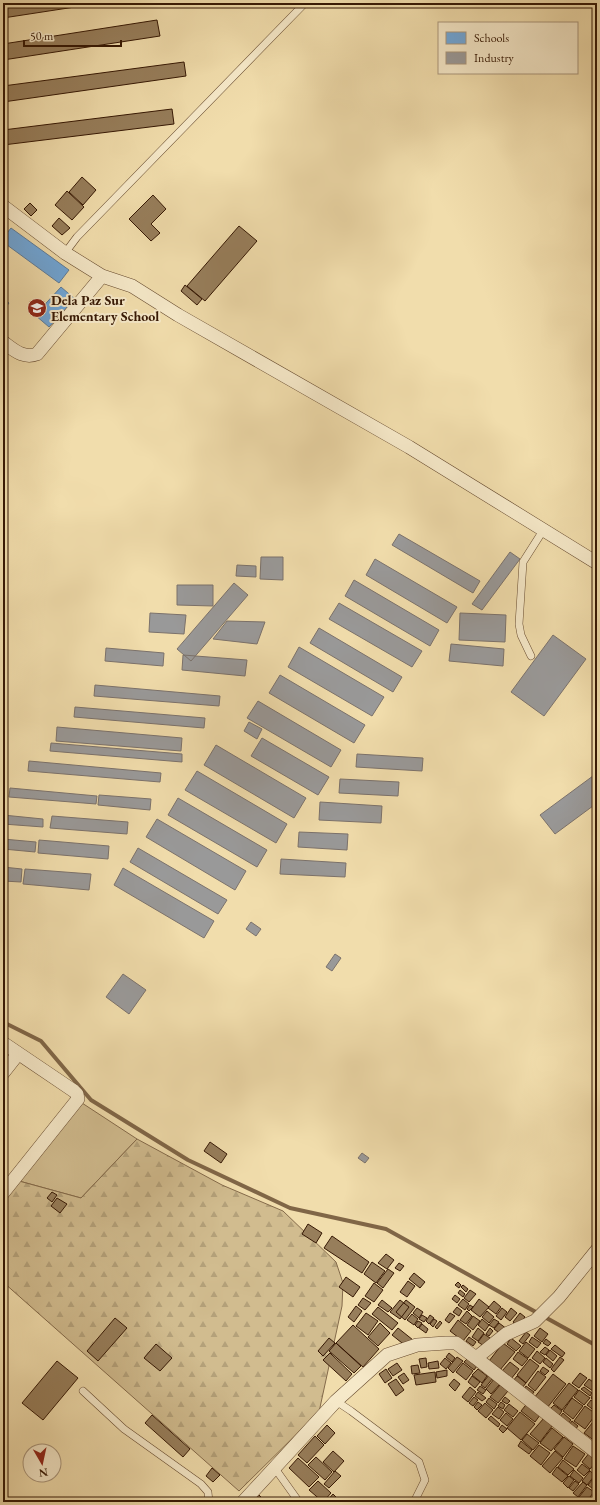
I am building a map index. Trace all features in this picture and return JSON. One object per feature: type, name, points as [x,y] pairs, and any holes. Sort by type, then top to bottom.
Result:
[{"type":"street","points":[[3,206],[65,253],[102,276],[132,286],[178,316],[410,447],[597,563]]},
{"type":"street","points":[[3,342],[21,354],[30,356],[37,354],[102,276]]},
{"type":"street","points":[[3,1043],[74,1091],[77,1094],[78,1099],[3,1193]]},
{"type":"street","points":[[3,1073],[18,1054]]},
{"type":"street","points":[[476,1358],[506,1334],[535,1321],[559,1297],[597,1250]]},
{"type":"street","points":[[243,1502],[336,1402],[387,1355],[426,1343],[456,1343],[597,1453]]},
{"type":"lane","points":[[65,253],[77,237],[305,3]]},
{"type":"lane","points":[[531,656],[521,635],[519,624],[523,562],[544,529]]},
{"type":"lane","points":[[83,1391],[124,1429],[201,1484],[208,1492],[209,1502]]},
{"type":"lane","points":[[336,1402],[352,1411],[419,1462],[424,1480],[414,1502]]},
{"type":"lane","points":[[274,1467],[299,1502]]},
{"type":"green space","points":[[82,1103],[137,1139],[81,1198],[19,1181]]},
{"type":"green space","points":[[137,1139],[222,1185],[283,1211],[336,1262],[343,1283],[342,1306],[319,1412],[239,1491],[3,1282],[3,1201],[19,1181],[81,1198]]},
{"type":"building: Schools","points":[[11,228],[69,270],[59,283],[3,242],[3,238]]},
{"type":"building: Schools","points":[[61,287],[75,299],[49,327],[35,315]]},
{"type":"building: Schools","points":[[3,299],[9,303],[3,311]]},
{"type":"building: Industry","points":[[399,534],[480,581],[473,593],[392,545]]},
{"type":"building: Industry","points":[[510,552],[520,559],[482,610],[472,604]]},
{"type":"building: Industry","points":[[261,557],[283,557],[283,580],[260,579]]},
{"type":"building: Industry","points":[[375,559],[457,607],[447,623],[366,575]]},
{"type":"building: Industry","points":[[237,565],[256,566],[256,577],[236,576]]},
{"type":"building: Industry","points":[[354,580],[439,630],[430,646],[345,596]]},
{"type":"building: Industry","points":[[234,583],[248,595],[191,661],[177,649]]},
{"type":"building: Industry","points":[[177,585],[213,585],[213,606],[177,605]]},
{"type":"building: Industry","points":[[339,603],[422,651],[412,667],[329,619]]},
{"type":"building: Industry","points":[[150,613],[186,615],[184,634],[149,632]]},
{"type":"building: Industry","points":[[460,613],[506,615],[505,642],[459,640]]},
{"type":"building: Industry","points":[[227,621],[265,622],[257,644],[213,639]]},
{"type":"building: Industry","points":[[319,628],[402,677],[393,692],[310,643]]},
{"type":"building: Industry","points":[[553,635],[586,659],[544,716],[511,692]]},
{"type":"building: Industry","points":[[451,644],[504,649],[503,666],[449,661]]},
{"type":"building: Industry","points":[[299,647],[384,697],[372,716],[288,667]]},
{"type":"building: Industry","points":[[106,648],[164,653],[163,666],[105,661]]},
{"type":"building: Industry","points":[[183,655],[247,660],[245,676],[182,670]]},
{"type":"building: Industry","points":[[280,675],[365,725],[354,743],[269,693]]},
{"type":"building: Industry","points":[[95,685],[220,696],[219,706],[94,696]]},
{"type":"building: Industry","points":[[258,701],[341,750],[331,767],[247,718]]},
{"type":"building: Industry","points":[[75,707],[205,718],[204,728],[74,717]]},
{"type":"building: Industry","points":[[249,722],[262,729],[257,739],[244,731]]},
{"type":"building: Industry","points":[[57,727],[182,738],[181,751],[56,741]]},
{"type":"building: Industry","points":[[262,738],[329,777],[318,795],[251,756]]},
{"type":"building: Industry","points":[[51,743],[182,754],[182,762],[50,751]]},
{"type":"building: Industry","points":[[216,745],[306,798],[294,818],[204,765]]},
{"type":"building: Industry","points":[[357,754],[423,758],[422,771],[356,767]]},
{"type":"building: Industry","points":[[29,761],[161,773],[160,782],[28,771]]},
{"type":"building: Industry","points":[[197,771],[287,824],[276,843],[185,790]]},
{"type":"building: Industry","points":[[597,773],[597,803],[555,834],[540,815]]},
{"type":"building: Industry","points":[[340,779],[399,782],[398,796],[339,793]]},
{"type":"building: Industry","points":[[10,788],[97,796],[96,804],[9,797]]},
{"type":"building: Industry","points":[[99,795],[151,799],[150,810],[98,805]]},
{"type":"building: Industry","points":[[178,798],[267,850],[257,867],[168,815]]},
{"type":"building: Industry","points":[[320,802],[382,806],[381,823],[319,820]]},
{"type":"building: Industry","points":[[3,815],[43,819],[43,827],[3,824]]},
{"type":"building: Industry","points":[[52,816],[128,822],[127,834],[50,828]]},
{"type":"building: Industry","points":[[157,819],[246,871],[235,890],[146,837]]},
{"type":"building: Industry","points":[[299,832],[348,834],[347,850],[298,847]]},
{"type":"building: Industry","points":[[3,839],[36,842],[35,852],[3,849]]},
{"type":"building: Industry","points":[[39,840],[109,846],[108,859],[38,853]]},
{"type":"building: Industry","points":[[138,848],[227,900],[218,914],[130,862]]},
{"type":"building: Industry","points":[[281,859],[346,863],[345,877],[280,874]]},
{"type":"building: Industry","points":[[3,867],[22,869],[21,882],[3,881]]},
{"type":"building: Industry","points":[[123,868],[214,921],[204,938],[114,885]]},
{"type":"building: Industry","points":[[25,869],[91,874],[89,890],[23,884]]},
{"type":"building: Industry","points":[[251,922],[261,929],[256,936],[246,929]]},
{"type":"building: Industry","points":[[335,954],[341,958],[332,971],[326,967]]},
{"type":"building: Industry","points":[[123,974],[146,990],[129,1014],[106,997]]},
{"type":"building: Industry","points":[[362,1153],[369,1158],[365,1163],[358,1158]]},
{"type":"building: Other","points":[[3,3],[101,3],[3,18]]},
{"type":"building: Other","points":[[157,20],[160,36],[3,60],[3,44]]},
{"type":"building: Other","points":[[184,62],[186,76],[3,102],[3,86]]},
{"type":"building: Other","points":[[172,109],[174,124],[3,145],[3,130]]},
{"type":"building: Other","points":[[82,177],[96,190],[83,205],[69,192]]},
{"type":"building: Other","points":[[67,191],[84,207],[72,220],[55,205]]},
{"type":"building: Other","points":[[153,195],[166,209],[151,224],[160,233],[151,241],[129,219]]},
{"type":"building: Other","points":[[30,203],[37,210],[31,216],[24,209]]},
{"type":"building: Other","points":[[59,218],[70,228],[62,235],[52,226]]},
{"type":"building: Other","points":[[239,226],[257,241],[205,301],[187,286]]},
{"type":"building: Other","points":[[185,285],[202,299],[197,305],[181,291]]},
{"type":"building: Other","points":[[210,1142],[227,1154],[221,1163],[204,1151]]},
{"type":"building: Other","points":[[52,1192],[57,1195],[52,1202],[47,1198]]},
{"type":"building: Other","points":[[57,1198],[67,1204],[60,1213],[51,1206]]},
{"type":"building: Other","points":[[308,1224],[322,1233],[316,1243],[302,1234]]},
{"type":"building: Other","points":[[332,1236],[369,1262],[362,1273],[324,1248]]},
{"type":"building: Other","points":[[386,1254],[394,1260],[387,1269],[378,1263]]},
{"type":"building: Other","points":[[372,1262],[385,1271],[376,1283],[364,1274]]},
{"type":"building: Other","points":[[399,1263],[404,1266],[400,1271],[395,1268]]},
{"type":"building: Other","points":[[388,1269],[394,1273],[383,1288],[377,1283]]},
{"type":"building: Other","points":[[414,1273],[425,1282],[420,1288],[409,1279]]},
{"type":"building: Other","points":[[346,1277],[360,1287],[353,1297],[339,1287]]},
{"type":"building: Other","points":[[408,1281],[415,1286],[407,1297],[400,1292]]},
{"type":"building: Other","points":[[458,1282],[461,1285],[459,1288],[455,1285]]},
{"type":"building: Other","points":[[374,1283],[383,1290],[374,1302],[365,1296]]},
{"type":"building: Other","points":[[463,1285],[468,1289],[466,1292],[461,1287]]},
{"type":"building: Other","points":[[460,1290],[465,1294],[463,1297],[458,1293]]},
{"type":"building: Other","points":[[470,1290],[476,1294],[469,1302],[464,1298]]},
{"type":"building: Other","points":[[455,1295],[460,1299],[457,1303],[452,1299]]},
{"type":"building: Other","points":[[363,1298],[371,1303],[365,1310],[358,1305]]},
{"type":"building: Other","points":[[463,1299],[469,1304],[465,1310],[458,1305]]},
{"type":"building: Other","points":[[479,1299],[489,1307],[480,1317],[471,1310]]},
{"type":"building: Other","points":[[382,1300],[392,1308],[388,1312],[378,1305]]},
{"type":"building: Other","points":[[400,1300],[409,1307],[400,1319],[390,1312]]},
{"type":"building: Other","points":[[406,1300],[415,1307],[405,1320],[396,1312]]},
{"type":"building: Other","points":[[494,1301],[501,1307],[496,1314],[488,1308]]},
{"type":"building: Other","points":[[470,1305],[473,1307],[469,1311],[467,1309]]},
{"type":"building: Other","points":[[356,1306],[362,1311],[354,1322],[348,1317]]},
{"type":"building: Other","points":[[378,1307],[398,1323],[392,1330],[372,1314]]},
{"type":"building: Other","points":[[457,1307],[462,1311],[459,1316],[453,1312]]},
{"type":"building: Other","points":[[417,1308],[423,1312],[419,1318],[413,1313]]},
{"type":"building: Other","points":[[502,1308],[507,1312],[501,1320],[496,1316]]},
{"type":"building: Other","points":[[511,1308],[517,1313],[510,1321],[505,1317]]},
{"type":"building: Other","points":[[467,1311],[472,1316],[466,1324],[460,1320]]},
{"type":"building: Other","points":[[487,1311],[494,1317],[489,1323],[482,1317]]},
{"type":"building: Other","points":[[366,1313],[378,1321],[368,1335],[356,1326]]},
{"type":"building: Other","points":[[450,1313],[455,1316],[449,1323],[445,1320]]},
{"type":"building: Other","points":[[520,1313],[525,1317],[518,1326],[513,1322]]},
{"type":"building: Other","points":[[412,1314],[418,1319],[414,1325],[407,1320]]},
{"type":"building: Other","points":[[422,1315],[427,1318],[424,1322],[419,1319]]},
{"type":"building: Other","points":[[430,1315],[434,1318],[429,1324],[426,1321]]},
{"type":"building: Other","points":[[473,1316],[480,1321],[473,1330],[467,1325]]},
{"type":"building: Other","points":[[115,1318],[127,1328],[98,1361],[87,1351]]},
{"type":"building: Other","points":[[434,1319],[437,1321],[433,1327],[430,1324]]},
{"type":"building: Other","points":[[482,1319],[489,1325],[485,1331],[478,1325]]},
{"type":"building: Other","points":[[494,1319],[499,1322],[494,1328],[489,1325]]},
{"type":"building: Other","points":[[458,1320],[471,1331],[463,1341],[450,1331]]},
{"type":"building: Other","points":[[418,1321],[422,1323],[418,1328],[415,1325]]},
{"type":"building: Other","points":[[440,1321],[442,1323],[437,1329],[435,1327]]},
{"type":"building: Other","points":[[380,1323],[390,1333],[378,1346],[368,1337]]},
{"type":"building: Other","points":[[499,1323],[507,1329],[502,1335],[494,1329]]},
{"type":"building: Other","points":[[422,1324],[428,1329],[426,1333],[419,1328]]},
{"type":"building: Other","points":[[353,1325],[379,1349],[363,1367],[336,1343]]},
{"type":"building: Other","points":[[398,1328],[413,1340],[407,1347],[392,1335]]},
{"type":"building: Other","points":[[478,1328],[484,1333],[478,1341],[472,1337]]},
{"type":"building: Other","points":[[490,1328],[493,1331],[489,1336],[486,1334]]},
{"type":"building: Other","points":[[540,1328],[548,1334],[542,1342],[534,1336]]},
{"type":"building: Other","points":[[526,1332],[530,1335],[523,1344],[519,1341]]},
{"type":"building: Other","points":[[484,1334],[490,1338],[484,1346],[478,1342]]},
{"type":"building: Other","points":[[469,1337],[476,1342],[473,1346],[466,1341]]},
{"type":"building: Other","points":[[532,1337],[541,1343],[537,1348],[529,1342]]},
{"type":"building: Other","points":[[329,1338],[335,1343],[323,1356],[318,1351]]},
{"type":"building: Other","points":[[511,1338],[521,1346],[516,1351],[507,1344]]},
{"type":"building: Other","points":[[546,1339],[551,1343],[548,1346],[543,1343]]},
{"type":"building: Other","points":[[526,1342],[535,1349],[528,1358],[519,1351]]},
{"type":"building: Other","points":[[336,1343],[361,1366],[354,1373],[329,1351]]},
{"type":"building: Other","points":[[503,1343],[515,1352],[500,1370],[489,1361]]},
{"type":"building: Other","points":[[156,1344],[172,1358],[160,1371],[144,1358]]},
{"type":"building: Other","points":[[555,1345],[565,1353],[562,1357],[551,1349]]},
{"type":"building: Other","points":[[545,1347],[549,1350],[545,1355],[540,1352]]},
{"type":"building: Other","points":[[550,1350],[557,1356],[553,1361],[546,1355]]},
{"type":"building: Other","points":[[537,1351],[545,1358],[540,1364],[532,1358]]},
{"type":"building: Other","points":[[518,1352],[528,1359],[522,1366],[513,1359]]},
{"type":"building: Other","points":[[330,1353],[352,1374],[346,1381],[323,1360]]},
{"type":"building: Other","points":[[449,1353],[455,1358],[452,1362],[446,1357]]},
{"type":"building: Other","points":[[457,1357],[463,1361],[453,1373],[448,1368]]},
{"type":"building: Other","points":[[560,1357],[564,1360],[554,1372],[551,1369]]},
{"type":"building: Other","points":[[426,1358],[427,1367],[421,1368],[419,1359]]},
{"type":"building: Other","points":[[445,1358],[451,1363],[446,1369],[440,1364]]},
{"type":"building: Other","points":[[468,1358],[477,1366],[474,1370],[464,1362]]},
{"type":"building: Other","points":[[546,1358],[553,1364],[550,1368],[543,1362]]},
{"type":"building: Other","points":[[530,1359],[539,1366],[526,1383],[517,1375]]},
{"type":"building: Other","points":[[57,1361],[78,1378],[43,1420],[22,1403]]},
{"type":"building: Other","points":[[438,1361],[439,1368],[429,1369],[428,1363]]},
{"type":"building: Other","points":[[510,1362],[519,1369],[511,1379],[502,1371]]},
{"type":"building: Other","points":[[397,1363],[402,1370],[393,1376],[388,1369]]},
{"type":"building: Other","points":[[463,1363],[473,1371],[466,1380],[456,1372]]},
{"type":"building: Other","points":[[418,1365],[420,1373],[412,1374],[411,1366]]},
{"type":"building: Other","points":[[543,1367],[549,1371],[545,1375],[540,1371]]},
{"type":"building: Other","points":[[386,1369],[392,1378],[385,1383],[379,1374]]},
{"type":"building: Other","points":[[478,1369],[487,1376],[482,1383],[472,1375]]},
{"type":"building: Other","points":[[447,1370],[447,1376],[437,1378],[436,1372]]},
{"type":"building: Other","points":[[538,1371],[546,1377],[535,1391],[528,1385]]},
{"type":"building: Other","points":[[435,1372],[436,1382],[416,1385],[414,1375]]},
{"type":"building: Other","points":[[404,1373],[409,1380],[403,1384],[398,1377]]},
{"type":"building: Other","points":[[580,1373],[587,1378],[579,1388],[572,1383]]},
{"type":"building: Other","points":[[553,1374],[566,1384],[547,1408],[534,1398]]},
{"type":"building: Other","points":[[489,1375],[493,1378],[485,1388],[481,1385]]},
{"type":"building: Other","points":[[472,1376],[480,1382],[475,1388],[468,1382]]},
{"type":"building: Other","points":[[517,1376],[526,1383],[522,1388],[513,1381]]},
{"type":"building: Other","points":[[396,1379],[404,1390],[396,1396],[388,1384]]},
{"type":"building: Other","points":[[454,1379],[460,1384],[455,1391],[449,1385]]},
{"type":"building: Other","points":[[494,1379],[500,1384],[491,1394],[486,1389]]},
{"type":"building: Other","points":[[589,1379],[597,1385],[593,1391],[584,1385]]},
{"type":"building: Other","points":[[569,1383],[578,1390],[562,1410],[553,1403]]},
{"type":"building: Other","points":[[500,1385],[508,1391],[498,1403],[490,1397]]},
{"type":"building: Other","points":[[480,1386],[486,1390],[483,1394],[477,1390]]},
{"type":"building: Other","points":[[526,1386],[534,1392],[531,1396],[524,1389]]},
{"type":"building: Other","points":[[470,1387],[476,1392],[468,1402],[462,1397]]},
{"type":"building: Other","points":[[584,1387],[592,1393],[590,1396],[581,1389]]},
{"type":"building: Other","points":[[579,1390],[590,1398],[584,1405],[574,1397]]},
{"type":"building: Other","points":[[478,1392],[486,1398],[482,1401],[475,1396]]},
{"type":"building: Other","points":[[593,1394],[597,1397],[596,1402],[591,1398]]},
{"type":"building: Other","points":[[474,1397],[478,1400],[473,1406],[469,1403]]},
{"type":"building: Other","points":[[505,1397],[510,1401],[507,1404],[502,1401]]},
{"type":"building: Other","points":[[489,1398],[497,1404],[494,1409],[486,1402]]},
{"type":"building: Other","points":[[572,1398],[583,1406],[573,1419],[563,1411]]},
{"type":"building: Other","points":[[591,1400],[597,1405],[596,1412],[587,1405]]},
{"type":"building: Other","points":[[529,1401],[543,1411],[535,1422],[521,1411]]},
{"type":"building: Other","points":[[478,1402],[482,1405],[477,1410],[474,1407]]},
{"type":"building: Other","points":[[501,1402],[505,1405],[503,1409],[498,1406]]},
{"type":"building: Other","points":[[485,1403],[493,1410],[486,1418],[478,1411]]},
{"type":"building: Other","points":[[509,1404],[518,1411],[513,1417],[504,1410]]},
{"type":"building: Other","points":[[554,1405],[562,1411],[558,1417],[549,1410]]},
{"type":"building: Other","points":[[585,1406],[596,1414],[585,1429],[574,1421]]},
{"type":"building: Other","points":[[498,1407],[504,1412],[499,1419],[492,1414]]},
{"type":"building: Other","points":[[520,1412],[535,1424],[521,1440],[507,1428]]},
{"type":"building: Other","points":[[506,1413],[513,1419],[507,1426],[500,1420]]},
{"type":"building: Other","points":[[563,1413],[571,1420],[567,1425],[559,1418]]},
{"type":"building: Other","points":[[152,1415],[190,1449],[183,1457],[145,1423]]},
{"type":"building: Other","points":[[491,1416],[500,1424],[498,1427],[488,1419]]},
{"type":"building: Other","points":[[597,1417],[597,1432],[592,1439],[584,1433]]},
{"type":"building: Other","points":[[544,1418],[553,1425],[540,1442],[530,1434]]},
{"type":"building: Other","points":[[572,1421],[578,1426],[575,1430],[569,1425]]},
{"type":"building: Other","points":[[327,1425],[335,1433],[325,1444],[317,1436]]},
{"type":"building: Other","points":[[502,1425],[507,1429],[503,1433],[499,1429]]},
{"type":"building: Other","points":[[552,1428],[563,1437],[551,1451],[540,1443]]},
{"type":"building: Other","points":[[527,1434],[539,1443],[533,1450],[522,1440]]},
{"type":"building: Other","points":[[315,1436],[324,1445],[307,1463],[298,1455]]},
{"type":"building: Other","points":[[596,1436],[597,1437],[597,1447],[591,1443]]},
{"type":"building: Other","points":[[564,1437],[573,1444],[563,1457],[554,1449]]},
{"type":"building: Other","points":[[521,1441],[532,1450],[529,1454],[518,1446]]},
{"type":"building: Other","points":[[539,1445],[550,1453],[541,1465],[530,1456]]},
{"type":"building: Other","points":[[573,1446],[585,1454],[576,1467],[564,1459]]},
{"type":"building: Other","points":[[333,1451],[344,1461],[334,1472],[323,1462]]},
{"type":"building: Other","points":[[555,1451],[563,1458],[550,1473],[542,1466]]},
{"type":"building: Other","points":[[590,1452],[597,1458],[597,1461],[590,1469],[582,1462]]},
{"type":"building: Other","points":[[316,1457],[332,1472],[325,1480],[308,1465]]},
{"type":"building: Other","points":[[298,1458],[319,1477],[309,1487],[289,1468]]},
{"type":"building: Other","points":[[563,1460],[574,1469],[568,1475],[558,1467]]},
{"type":"building: Other","points":[[582,1464],[590,1470],[584,1476],[577,1470]]},
{"type":"building: Other","points":[[597,1465],[597,1470],[595,1473],[592,1470]]},
{"type":"building: Other","points":[[557,1467],[568,1476],[562,1482],[552,1474]]},
{"type":"building: Other","points":[[212,1468],[220,1475],[213,1482],[206,1476]]},
{"type":"building: Other","points":[[574,1470],[583,1478],[579,1483],[570,1476]]},
{"type":"building: Other","points":[[335,1471],[341,1476],[329,1488],[324,1484]]},
{"type":"building: Other","points":[[590,1471],[595,1475],[587,1485],[582,1481]]},
{"type":"building: Other","points":[[597,1474],[597,1492],[588,1485]]},
{"type":"building: Other","points":[[569,1476],[574,1480],[568,1488],[563,1483]]},
{"type":"building: Other","points":[[318,1481],[331,1493],[323,1502],[309,1490]]},
{"type":"building: Other","points":[[575,1481],[579,1484],[573,1491],[569,1488]]},
{"type":"building: Other","points":[[583,1482],[587,1485],[578,1497],[573,1493]]},
{"type":"building: Other","points":[[587,1487],[594,1492],[586,1502],[584,1502],[579,1497]]},
{"type":"building: Other","points":[[258,1494],[266,1502],[250,1502]]},
{"type":"building: Other","points":[[333,1494],[340,1501],[326,1502]]},
{"type":"building: Other","points":[[595,1494],[597,1496],[597,1501],[588,1502]]},
{"type":"waterway","points":[[3,1022],[41,1041],[91,1100],[188,1160],[290,1208],[386,1229],[597,1346]]},
{"type":"place","name":"Dela Paz Sur Elementary School","points":[[37,308]]}]
